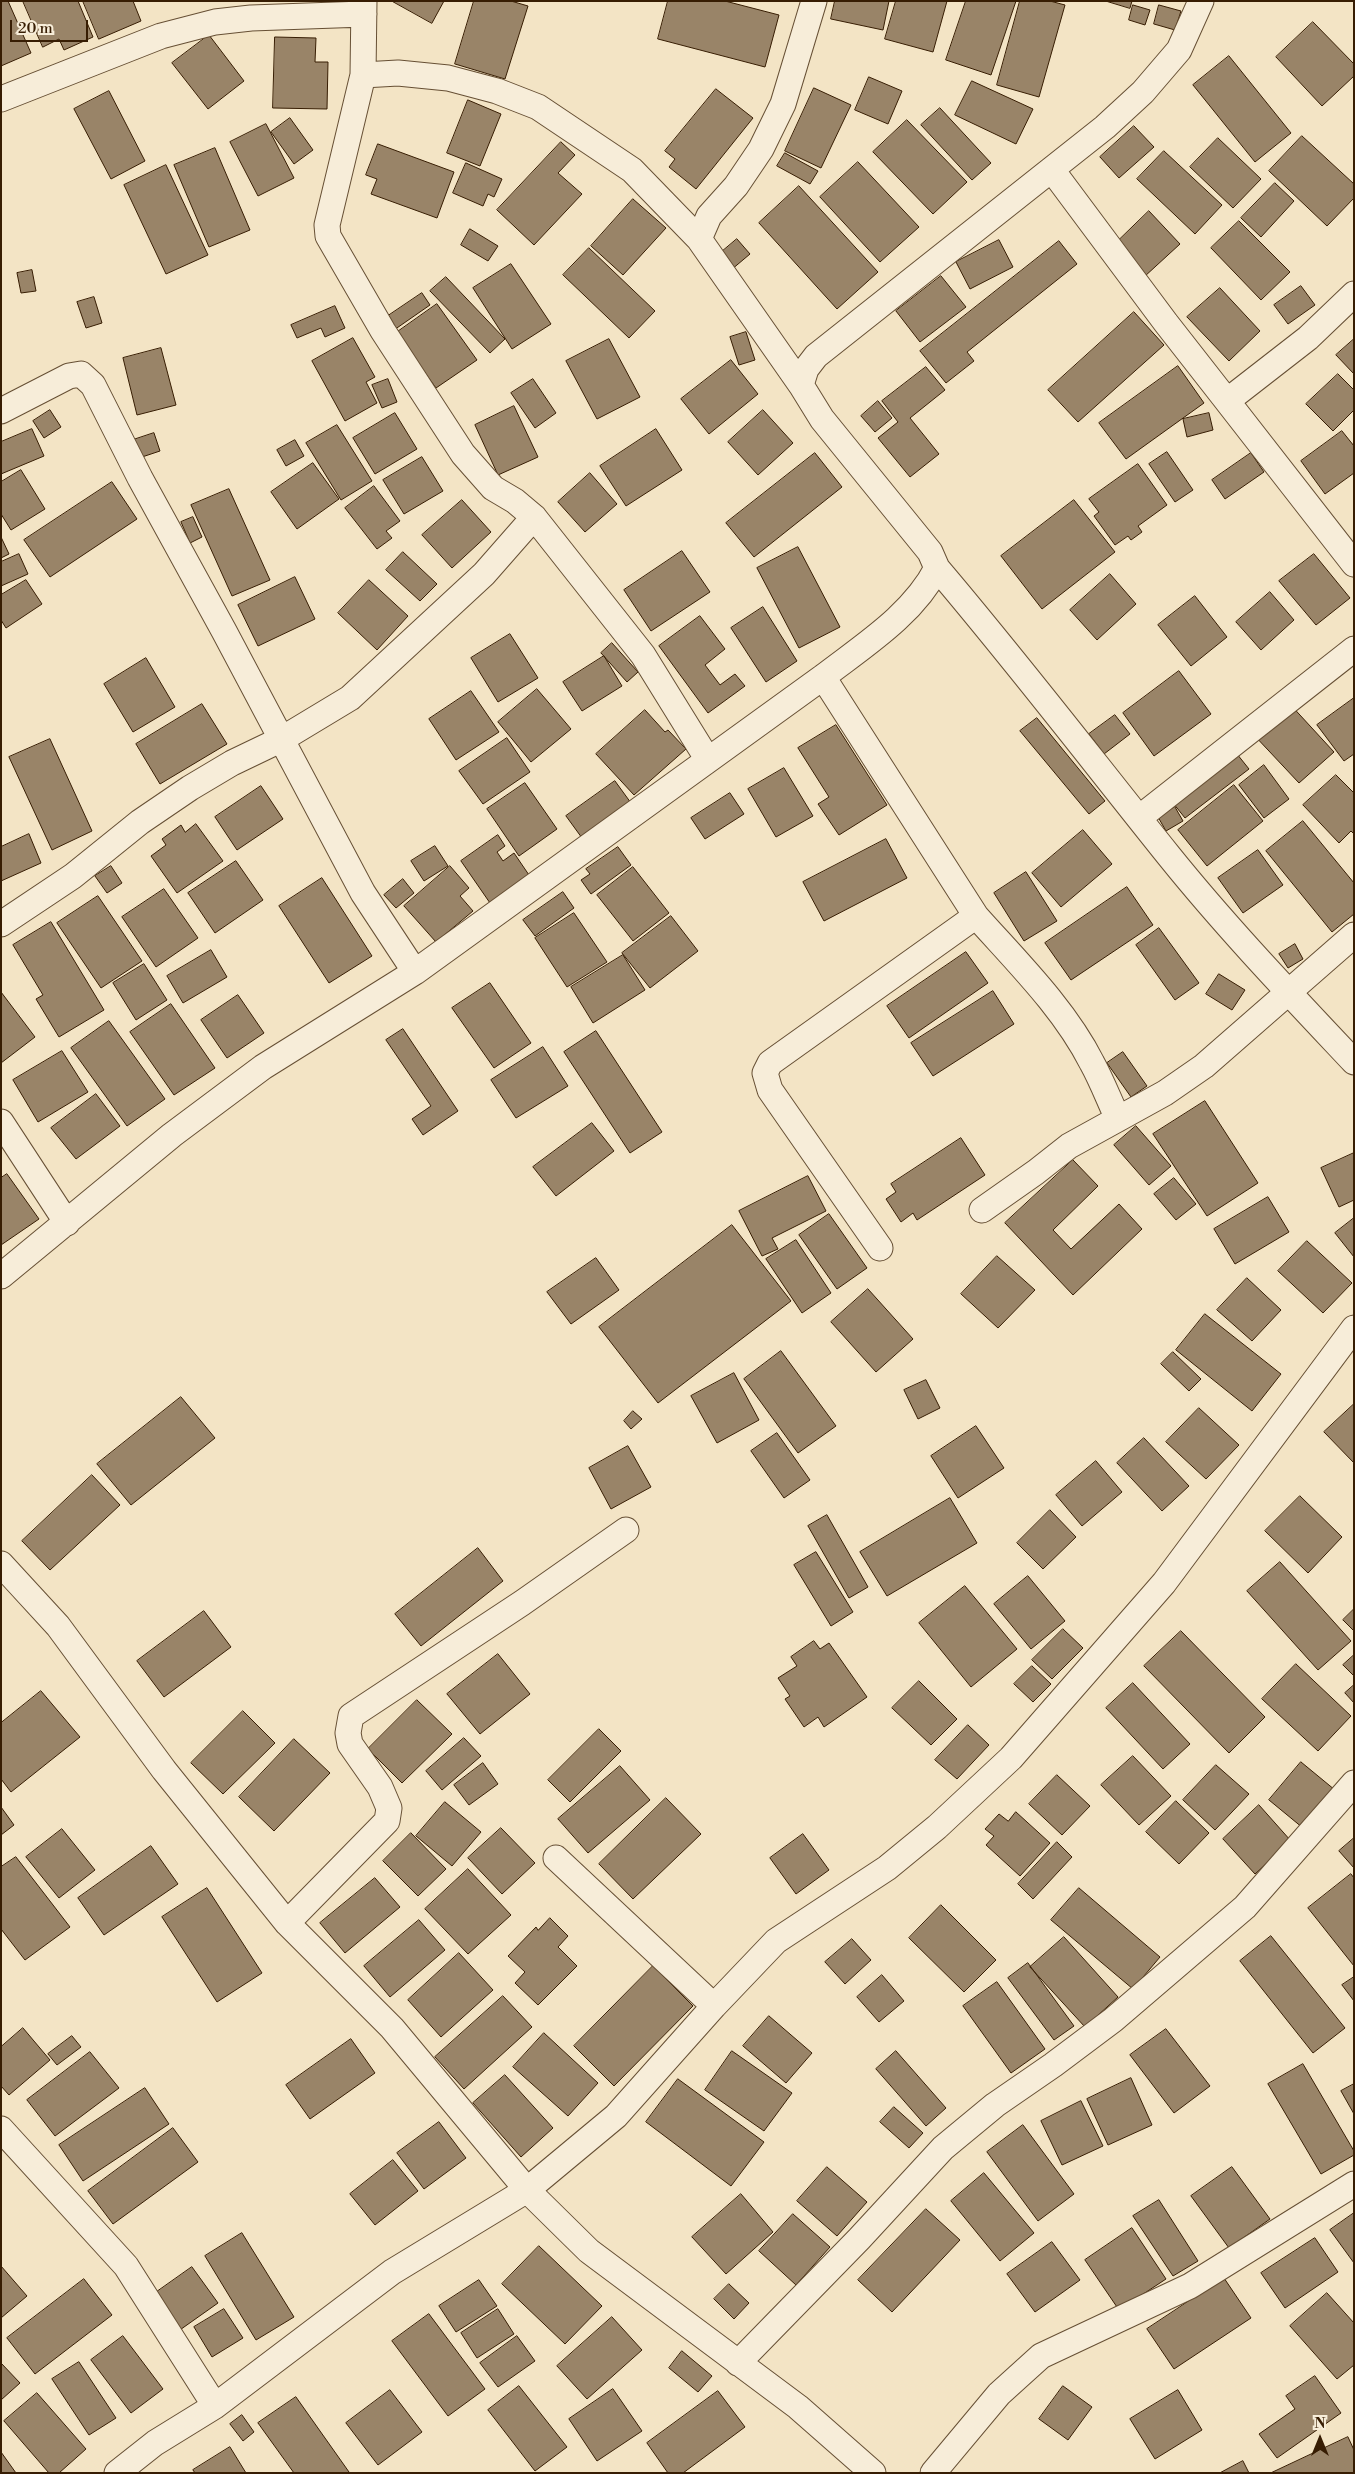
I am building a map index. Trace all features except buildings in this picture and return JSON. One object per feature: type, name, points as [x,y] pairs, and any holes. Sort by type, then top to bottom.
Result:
[{"type":"street","points":[[698,239],[709,216],[736,186],[762,149],[783,104],[814,1]]},
{"type":"street","points":[[801,385],[806,369],[816,356],[1052,170],[1105,127],[1143,92],[1179,50],[1201,1]]},
{"type":"street","points":[[1,99],[161,36],[215,22],[364,8],[362,75],[327,225],[328,236],[383,331],[463,454],[493,488],[515,500],[534,517],[643,656],[708,760]]},
{"type":"street","points":[[362,75],[398,72],[448,78],[497,91],[538,107],[632,170],[698,239],[801,385],[822,418],[917,534],[930,552],[937,568],[1000,642],[1170,857],[1288,992],[1354,1062]]},
{"type":"street","points":[[1052,170],[1166,323],[1354,564]]},
{"type":"street","points":[[1227,400],[1308,338],[1354,294]]},
{"type":"street","points":[[1,411],[69,376],[81,374],[93,385],[140,478],[282,739],[363,893],[415,972]]},
{"type":"street","points":[[1,924],[73,876],[140,822],[190,788],[232,763],[282,739],[350,698],[484,574],[534,517]]},
{"type":"street","points":[[1,1276],[172,1135],[263,1067],[415,972],[823,677],[876,636],[917,598],[937,568]]},
{"type":"street","points":[[1140,818],[1354,649]]},
{"type":"street","points":[[823,677],[976,916],[1035,982],[1068,1025],[1092,1062],[1118,1119]]},
{"type":"street","points":[[880,1248],[770,1090],[765,1073],[770,1063],[976,916]]},
{"type":"street","points":[[982,1210],[1069,1146],[1165,1093],[1204,1066],[1354,935]]},
{"type":"street","points":[[1,1122],[67,1222]]},
{"type":"street","points":[[117,2473],[155,2443],[215,2406],[392,2272],[527,2190],[616,2116],[714,2006],[776,1941],[887,1868],[937,1827],[1012,1758],[1164,1583],[1354,1328]]},
{"type":"street","points":[[287,1923],[387,1821],[389,1808],[380,1787],[350,1744],[348,1733],[351,1716],[522,1603],[626,1530]]},
{"type":"street","points":[[1,1564],[58,1626],[164,1770],[287,1923],[392,2028],[527,2190],[589,2252],[798,2407],[873,2473]]},
{"type":"street","points":[[738,2363],[859,2239],[943,2148],[995,2105],[1054,2065],[1113,2020],[1245,1907],[1354,1783]]},
{"type":"street","points":[[556,1858],[714,2006]]},
{"type":"street","points":[[1,2129],[126,2266],[215,2406]]},
{"type":"street","points":[[933,2473],[999,2394],[1041,2356],[1190,2286],[1354,2184]]}]
